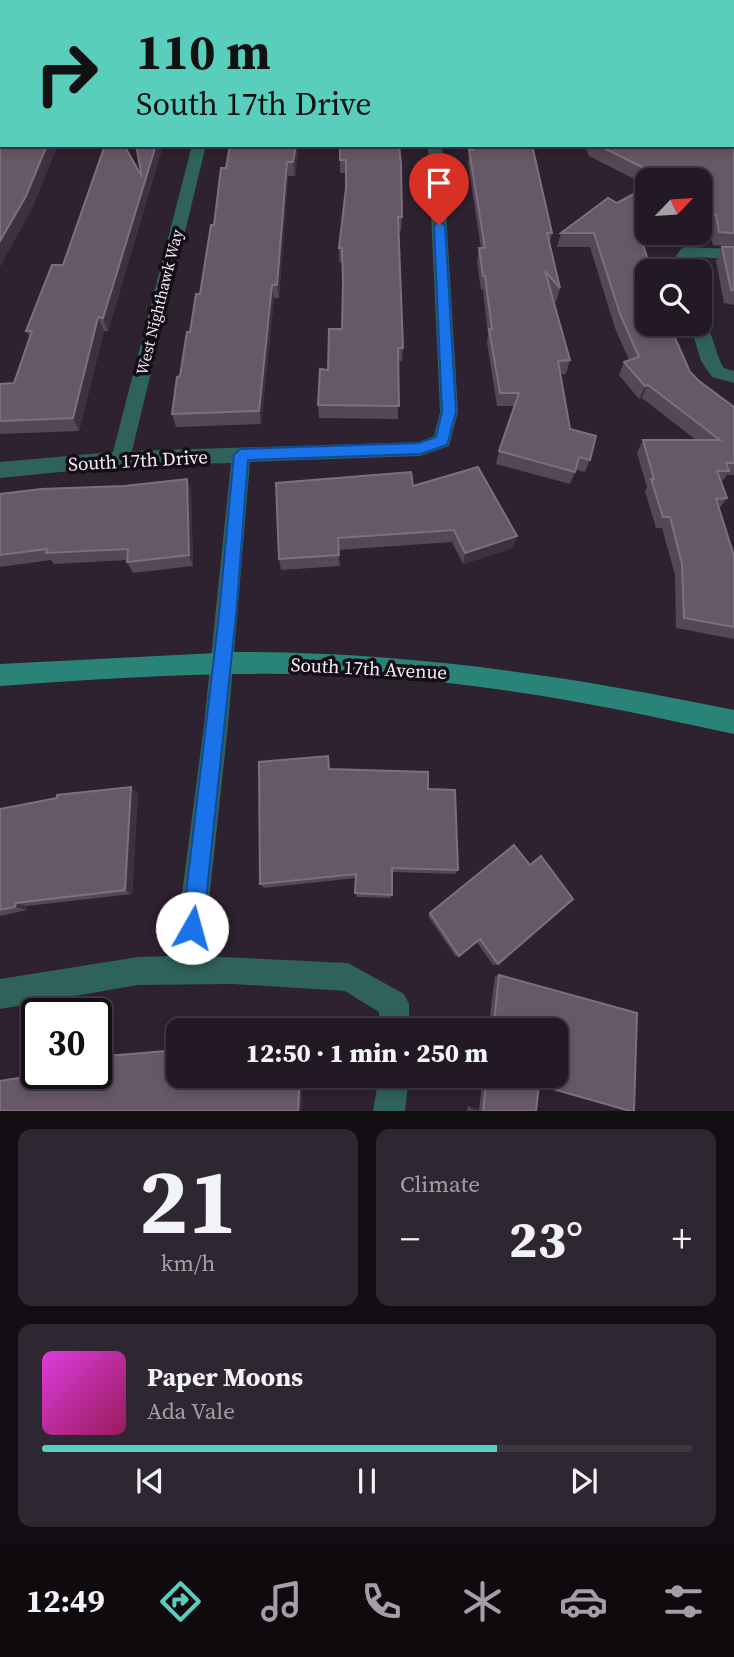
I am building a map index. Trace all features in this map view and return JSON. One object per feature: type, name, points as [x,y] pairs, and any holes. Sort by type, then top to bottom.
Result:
[{"type":"main road","name":"South 17th Avenue","points":[[0,675],[223,662],[377,666],[504,678],[734,722]]},
{"type":"street","name":"West Nighthawk Way","points":[[121,459],[199,147]]},
{"type":"street","name":"South 17th Drive","points":[[0,470],[121,459],[420,449],[442,441],[449,412],[435,147]]},
{"type":"street","points":[[681,259],[686,252],[734,254]]},
{"type":"street","points":[[702,336],[710,360],[718,373],[734,377]]},
{"type":"street","points":[[187,970],[223,662],[241,454]]},
{"type":"street","points":[[0,994],[138,971],[232,970],[348,977],[394,1017]]},
{"type":"street","points":[[389,1111],[392,1088]]},
{"type":"building","points":[[0,147],[46,147],[26,196],[0,241]]},
{"type":"building","points":[[104,147],[125,147],[142,177],[136,147],[155,147],[103,318],[98,317],[73,418],[0,421],[0,384],[14,383],[32,331],[26,331],[52,265],[63,265]]},
{"type":"building","points":[[230,147],[296,147],[293,162],[287,162],[277,285],[272,285],[259,411],[172,414],[187,332],[190,332],[196,294],[200,294],[211,225],[214,225],[221,168],[226,168]]},
{"type":"building","points":[[340,147],[399,147],[402,217],[398,217],[403,348],[398,348],[399,406],[318,405],[320,369],[328,370],[329,329],[342,329],[342,248],[339,248],[346,188],[346,160],[340,160]]},
{"type":"building","points":[[473,147],[532,147],[552,233],[547,233],[560,288],[545,271],[570,360],[558,361],[570,429],[596,436],[590,460],[579,457],[575,472],[499,451],[519,393],[500,393],[479,248],[485,248],[469,150],[473,150]]},
{"type":"building","points":[[602,147],[734,147],[734,233],[719,232],[716,215],[712,215],[712,168],[644,168]]},
{"type":"building","points":[[635,193],[635,245],[643,245],[648,259],[635,259],[635,336],[674,336],[690,372],[734,407],[734,463],[726,463],[729,471],[717,471],[727,498],[716,499],[734,556],[734,627],[684,618],[682,564],[670,517],[663,517],[651,479],[654,479],[643,440],[720,440],[648,385],[645,386],[624,362],[639,357],[620,314],[594,233],[561,233],[608,198],[617,203]]},
{"type":"building","points":[[722,247],[734,247],[734,290],[731,290]]},
{"type":"building","points":[[478,467],[517,536],[465,553],[454,530],[338,538],[339,555],[279,559],[276,483],[411,472],[413,486]]},
{"type":"building","points":[[187,479],[189,555],[127,562],[128,549],[46,553],[47,549],[0,555],[0,494]]},
{"type":"building","points":[[328,756],[329,769],[428,772],[428,789],[455,790],[458,870],[392,868],[392,895],[355,893],[356,874],[260,884],[259,762]]},
{"type":"building","points":[[131,787],[125,890],[16,903],[15,907],[0,910],[0,809],[57,798],[57,795]]},
{"type":"building","points":[[514,845],[530,865],[541,856],[573,899],[498,964],[480,939],[459,956],[430,913]]},
{"type":"building","points":[[499,975],[637,1013],[634,1111],[550,1088],[568,1088],[568,1018],[494,1018]]},
{"type":"building","points":[[166,1051],[166,1088],[299,1088],[298,1111],[0,1111],[0,1081],[21,1078],[21,1089],[112,1089],[112,1056]]},
{"type":"building","points":[[486,1088],[539,1088],[536,1111],[483,1111]]},
{"type":"route","points":[[192,928],[228,615],[241,454],[420,449],[442,441],[449,412],[439,225]]}]
